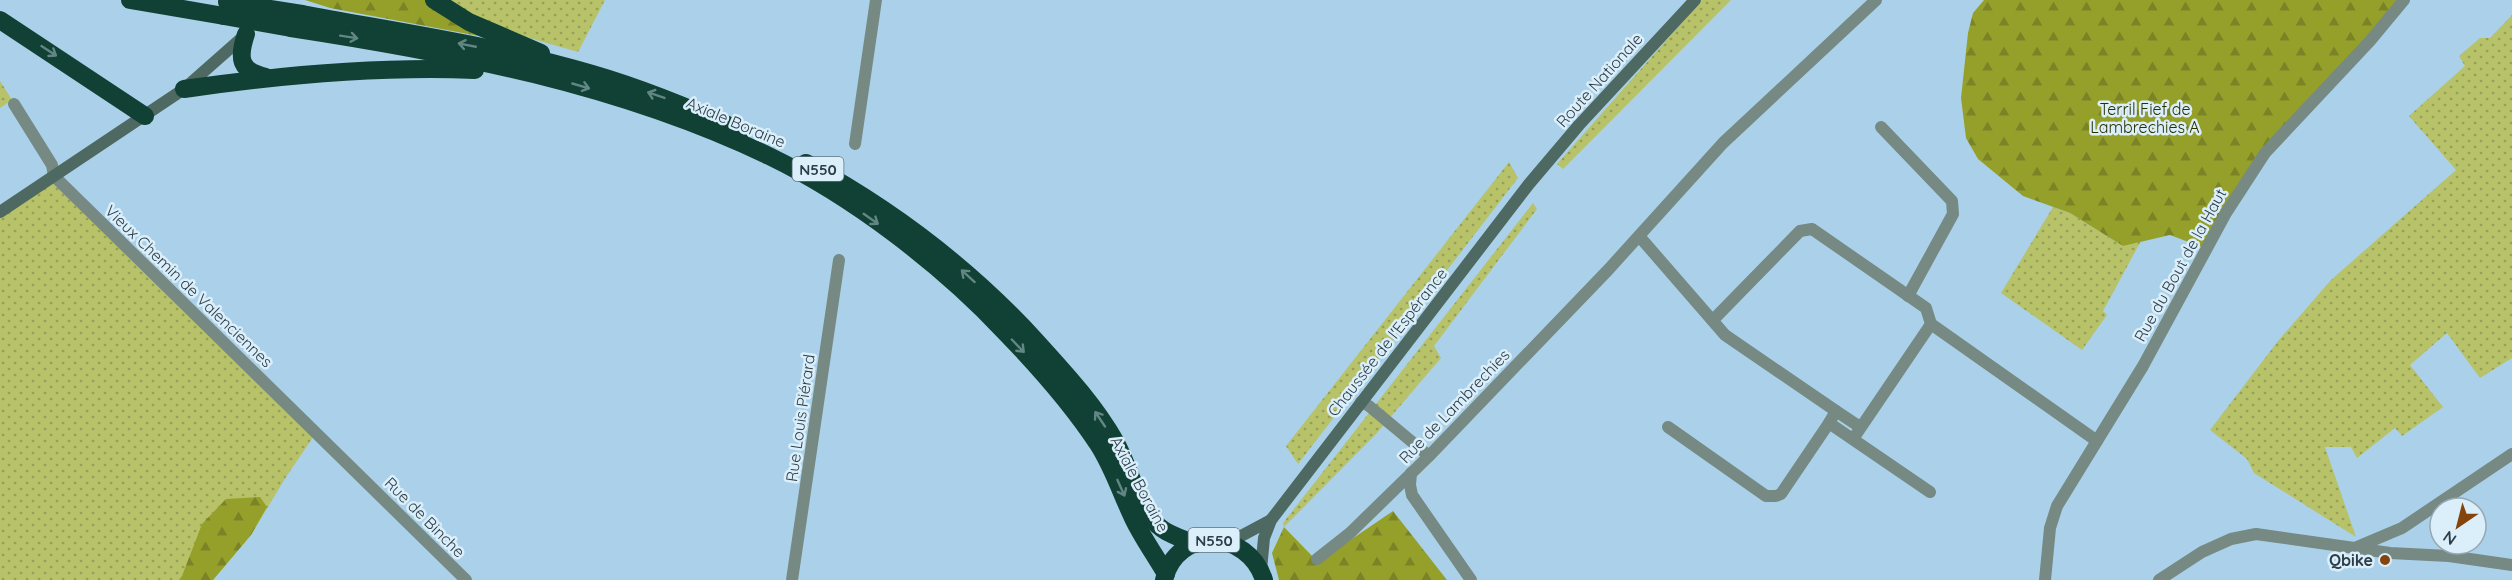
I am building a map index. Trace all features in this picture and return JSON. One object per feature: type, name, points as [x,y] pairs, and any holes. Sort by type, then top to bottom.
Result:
[{"type":"highway","name":"N550","points":[[130,0],[223,6],[297,21]]},
{"type":"highway","points":[[434,0],[469,22],[590,73]]},
{"type":"highway","points":[[0,20],[145,116]]},
{"type":"highway","name":"Axiale Boraine","points":[[297,21],[496,51],[590,73],[679,103],[782,149],[860,194],[951,261],[1034,339],[1096,412],[1115,441],[1153,520],[1167,533],[1195,544]]},
{"type":"highway","name":"Axiale Boraine","points":[[297,21],[549,77],[662,112],[769,156],[809,177],[859,210],[949,277],[1026,354],[1098,445],[1111,466],[1132,517],[1165,577]]},
{"type":"highway","points":[[246,34],[241,50],[244,64],[255,75],[267,77]]},
{"type":"highway","points":[[184,89],[267,77],[426,68],[549,77]]},
{"type":"highway","name":"N550","points":[[1165,577],[1178,555],[1195,544],[1218,540],[1246,552],[1262,575]]},
{"type":"main road","points":[[0,212],[184,89],[281,0]]},
{"type":"main road","name":"Route Nationale","points":[[1529,184],[1695,0]]},
{"type":"main road","name":"Chaussée de l'Espérance","points":[[1271,520],[1529,184]]},
{"type":"main road","points":[[1218,540],[1241,537],[1271,520]]},
{"type":"main road","points":[[1262,575],[1264,538],[1271,520]]},
{"type":"street","points":[[855,144],[876,0]]},
{"type":"street","name":"Rue de Lambrechies","points":[[1317,559],[1350,533],[1429,456],[1608,270],[1724,143],[1876,0]]},
{"type":"street","name":"Rue du Bout de la Haut","points":[[2045,580],[2050,528],[2057,506],[2143,366],[2226,213],[2265,153],[2370,41],[2404,0]]},
{"type":"street","name":"Vieux Chemin de Valenciennes","points":[[14,104],[52,165],[54,176],[362,477]]},
{"type":"street","points":[[1881,127],[1952,201],[1953,214],[1908,296]]},
{"type":"street","points":[[1713,320],[1800,231],[1812,229],[1926,308],[1931,324],[2097,441]]},
{"type":"street","points":[[1639,236],[1725,335],[1860,427]]},
{"type":"street","name":"Rue Louis Piérard","points":[[792,580],[839,260]]},
{"type":"street","points":[[1853,439],[1931,324]]},
{"type":"street","points":[[1361,402],[1369,406],[1429,456]]},
{"type":"street","points":[[1668,427],[1766,496],[1772,497],[1781,494],[1836,411]]},
{"type":"street","points":[[1828,423],[1930,492]]},
{"type":"street","points":[[2355,547],[2402,528],[2512,454]]},
{"type":"street","points":[[1412,473],[1410,485],[1412,495],[1467,578]]},
{"type":"street","name":"Rue de Binche","points":[[362,477],[466,580]]},
{"type":"street","points":[[2158,580],[2202,552],[2244,535],[2270,534],[2390,553],[2449,556],[2512,565]]},
{"type":"green space","points":[[305,0],[427,0],[484,37],[330,8]]},
{"type":"green space","points":[[451,0],[605,0],[578,52],[496,26],[480,19]]},
{"type":"green space","points":[[1702,0],[1731,0],[1563,169],[1557,164]]},
{"type":"green space","name":"Terril Fief de Lambrechies A","points":[[1984,0],[2404,0],[2265,153],[2207,249],[2170,235],[2123,246],[2070,213],[2023,196],[1978,159],[1966,138],[1961,98],[1968,33],[1973,13]]},
{"type":"green space","points":[[2512,15],[2512,358],[2480,378],[2447,333],[2410,365],[2443,407],[2402,436],[2395,428],[2357,458],[2351,447],[2325,447],[2356,537],[2254,473],[2247,459],[2210,430],[2278,341],[2331,280],[2456,170],[2409,116],[2465,66],[2459,56],[2480,38],[2490,38]]},
{"type":"green space","points":[[0,81],[12,100],[0,108]]},
{"type":"green space","points":[[1509,162],[1518,178],[1298,464],[1286,446]]},
{"type":"green space","points":[[54,176],[316,433],[251,535],[213,580],[0,580],[0,212]]},
{"type":"green space","points":[[1533,203],[1537,209],[1434,346],[1441,358],[1376,434],[1284,527],[1283,523]]},
{"type":"green space","points":[[2053,207],[2070,213],[2123,246],[2141,241],[2103,311],[2107,315],[2082,350],[2001,293]]},
{"type":"green space","points":[[260,497],[267,507],[251,535],[213,580],[179,580],[202,524],[226,499]]},
{"type":"green space","points":[[1393,511],[1447,580],[1279,580],[1272,553],[1284,527],[1318,562]]},
{"type":"place","name":"Qbike","points":[[2385,560]]}]
